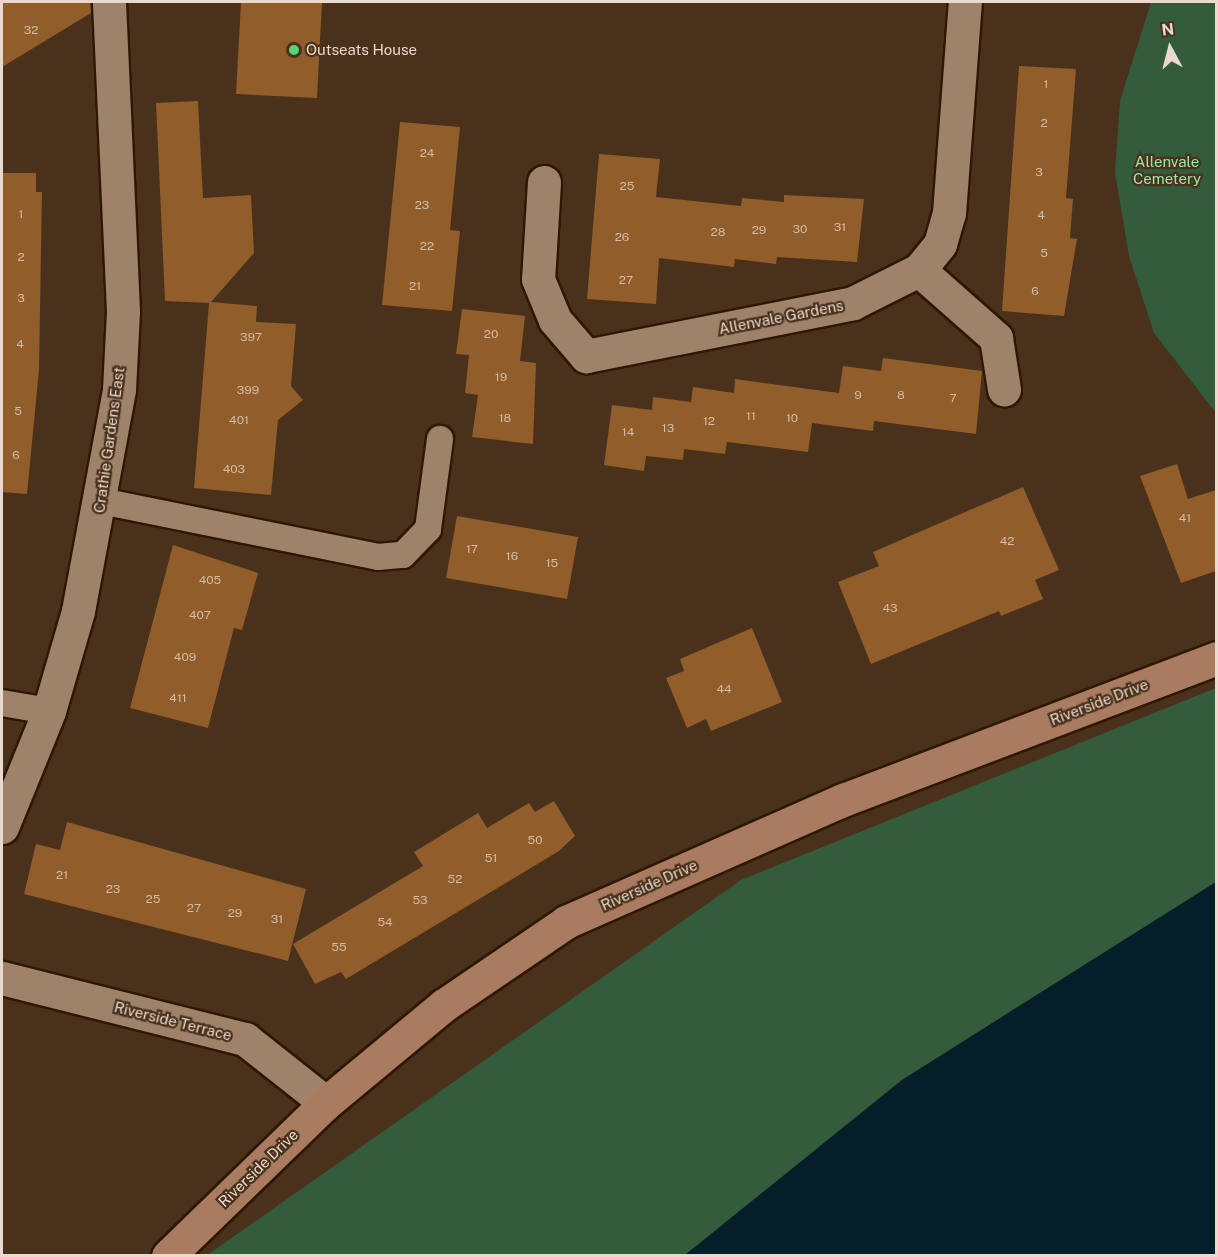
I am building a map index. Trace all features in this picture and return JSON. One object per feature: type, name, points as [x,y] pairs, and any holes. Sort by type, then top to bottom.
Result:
[{"type":"street","name":"Crathie Gardens East","points":[[2,827],[49,711],[101,501],[119,390],[123,311],[109,2]]},
{"type":"street","name":"Allenvale Gardens","points":[[544,182],[538,279],[555,320],[586,356],[853,303],[919,270],[940,244],[949,213],[965,2]]},
{"type":"street","points":[[919,270],[996,338],[1004,389]]},
{"type":"street","name":"Riverside Drive","points":[[168,1256],[326,1103],[444,1005],[567,922],[843,801],[1216,658]]},
{"type":"street","name":"Riverside Terrace","points":[[2,978],[245,1039],[326,1103]]},
{"type":"lane","points":[[101,501],[378,557],[403,555],[428,529],[440,439]]},
{"type":"lane","points":[[2,703],[49,711]]},
{"type":"green space","name":"Allenvale Cemetery","points":[[1151,2],[1216,2],[1216,413],[1154,333],[1129,256],[1115,173],[1120,101]]},
{"type":"green space","points":[[1216,688],[1216,882],[902,1080],[685,1255],[206,1256],[741,880]]},
{"type":"water","points":[[1216,882],[1216,1255],[685,1255],[902,1080]]},
{"type":"building","points":[[2,2],[90,2],[91,13],[2,67]]},
{"type":"building","name":"Outseats House","points":[[241,2],[322,2],[317,98],[236,94]]},
{"type":"building","points":[[1019,66],[1076,69],[1066,198],[1073,199],[1070,238],[1077,239],[1064,316],[1002,311]]},
{"type":"building","points":[[198,101],[203,198],[251,195],[254,253],[211,302],[257,306],[256,322],[296,324],[291,386],[303,400],[278,420],[271,495],[194,488],[209,303],[165,301],[156,103]]},
{"type":"building","points":[[400,122],[460,127],[450,230],[460,231],[452,311],[382,305]]},
{"type":"building","points":[[599,154],[660,159],[656,197],[741,206],[742,198],[784,202],[784,195],[864,199],[857,262],[777,257],[776,264],[735,259],[734,267],[659,258],[656,304],[587,299]]},
{"type":"building","points":[[2,173],[36,173],[36,192],[42,192],[39,370],[27,494],[2,492]]},
{"type":"building","points":[[462,309],[525,316],[520,361],[536,363],[533,444],[472,437],[478,395],[465,393],[469,355],[456,354]]},
{"type":"building","points":[[883,358],[982,371],[976,434],[874,421],[873,431],[812,423],[808,452],[727,442],[725,454],[684,449],[683,460],[646,456],[644,471],[604,465],[612,405],[652,410],[653,397],[691,402],[693,387],[734,393],[735,379],[839,393],[843,366],[881,371]]},
{"type":"building","points":[[1177,464],[1188,499],[1216,490],[1216,571],[1181,583],[1140,476]]},
{"type":"building","points":[[1023,487],[1059,570],[1035,580],[1043,599],[1001,616],[999,611],[871,664],[838,582],[879,566],[873,552]]},
{"type":"building","points":[[457,516],[578,537],[567,599],[446,578]]},
{"type":"building","points":[[173,545],[258,573],[242,630],[234,628],[208,728],[130,708]]},
{"type":"building","points":[[752,628],[782,702],[711,731],[706,719],[687,728],[666,678],[684,671],[680,659]]},
{"type":"building","points":[[554,801],[575,836],[559,851],[346,979],[341,972],[315,984],[293,944],[423,866],[414,852],[478,813],[487,828],[529,803],[535,812]]},
{"type":"building","points":[[67,822],[306,889],[288,961],[24,894],[36,844],[60,850]]},
{"type":"place","name":"Outseats House","points":[[294,50]]}]
